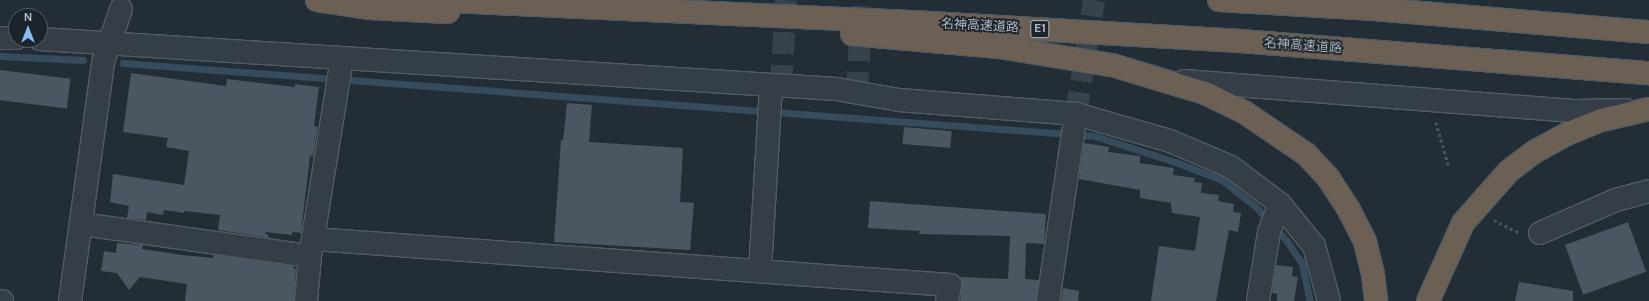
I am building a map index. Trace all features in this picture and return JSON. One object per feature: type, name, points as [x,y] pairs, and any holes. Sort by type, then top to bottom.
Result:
[{"type":"highway","points":[[317,0],[370,8],[806,30],[917,39],[1067,56],[1159,77],[1205,93],[1244,112],[1306,154],[1329,178],[1352,216],[1365,242],[1376,301]]},
{"type":"highway","name":"名神高速道路","points":[[430,0],[938,24],[1240,41],[1649,73]]},
{"type":"highway","points":[[1219,0],[1374,9],[1649,32]]},
{"type":"highway","points":[[1374,9],[1584,12],[1649,17]]},
{"type":"highway","points":[[1428,301],[1446,256],[1463,223],[1509,171],[1536,151],[1569,133],[1602,120],[1646,110]]},
{"type":"street","points":[[70,301],[103,62],[121,9]]},
{"type":"street","points":[[48,40],[110,43],[340,73],[770,103],[836,90],[1170,141],[1231,167],[1275,217],[1314,246],[1329,301]]},
{"type":"street","points":[[306,301],[312,248],[340,73]]},
{"type":"street","points":[[1159,77],[1202,84],[1566,110],[1646,110]]},
{"type":"street","points":[[760,271],[770,103]]},
{"type":"street","points":[[1048,301],[1074,127]]},
{"type":"street","points":[[1540,233],[1616,200],[1649,191]]},
{"type":"street","points":[[1258,301],[1275,217]]},
{"type":"street","points":[[81,224],[312,248],[760,271],[950,285],[947,301]]},
{"type":"path","points":[[1435,118],[1449,167]]},
{"type":"path","points":[[1490,218],[1516,233],[1540,233]]},
{"type":"building","points":[[0,70],[70,79],[67,108],[0,100]]},
{"type":"building","points":[[131,73],[226,86],[227,79],[295,87],[295,84],[319,87],[314,126],[318,127],[313,157],[310,156],[301,233],[292,232],[292,235],[265,232],[270,238],[218,230],[220,215],[184,211],[184,213],[164,210],[163,215],[147,212],[146,220],[127,218],[129,206],[110,202],[113,174],[184,185],[189,151],[166,147],[168,138],[123,132]]},
{"type":"building","points":[[567,103],[592,105],[589,142],[683,148],[680,202],[694,203],[690,250],[554,242],[561,140],[563,140]]},
{"type":"building","points":[[904,127],[952,131],[950,148],[903,144]]},
{"type":"building","points":[[1084,143],[1109,147],[1108,152],[1140,156],[1140,163],[1174,168],[1173,175],[1195,178],[1194,182],[1202,183],[1201,193],[1219,195],[1218,201],[1234,204],[1233,212],[1241,213],[1238,232],[1229,230],[1216,301],[1151,301],[1159,246],[1195,251],[1200,217],[1172,213],[1171,203],[1140,198],[1140,190],[1079,179]]},
{"type":"building","points":[[870,201],[1046,214],[1044,244],[1026,243],[1025,279],[1039,280],[1036,301],[960,301],[962,287],[960,277],[1008,279],[1010,236],[919,234],[920,231],[868,228]]},
{"type":"building","points":[[1628,222],[1646,272],[1583,295],[1565,245]]},
{"type":"building","points":[[117,243],[143,245],[142,249],[182,255],[213,258],[214,255],[293,266],[296,270],[294,301],[185,301],[187,284],[140,277],[129,290],[117,273],[101,271],[104,251],[116,253]]},
{"type":"building","points":[[1276,265],[1293,267],[1292,276],[1298,277],[1294,301],[1277,301],[1277,294],[1272,293]]},
{"type":"building","points":[[1519,282],[1573,291],[1573,301],[1515,301]]},
{"type":"building","points":[[1063,288],[1079,291],[1078,301],[1061,301]]},
{"type":"waterway","points":[[0,56],[83,60]]},
{"type":"waterway","points":[[123,63],[1095,136],[1178,163],[1222,180],[1256,207],[1286,240],[1302,264],[1310,301]]},
{"type":"tunnel","points":[[781,87],[786,0]]},
{"type":"tunnel","points":[[857,94],[862,0]]},
{"type":"tunnel","points":[[1076,114],[1094,0]]}]
